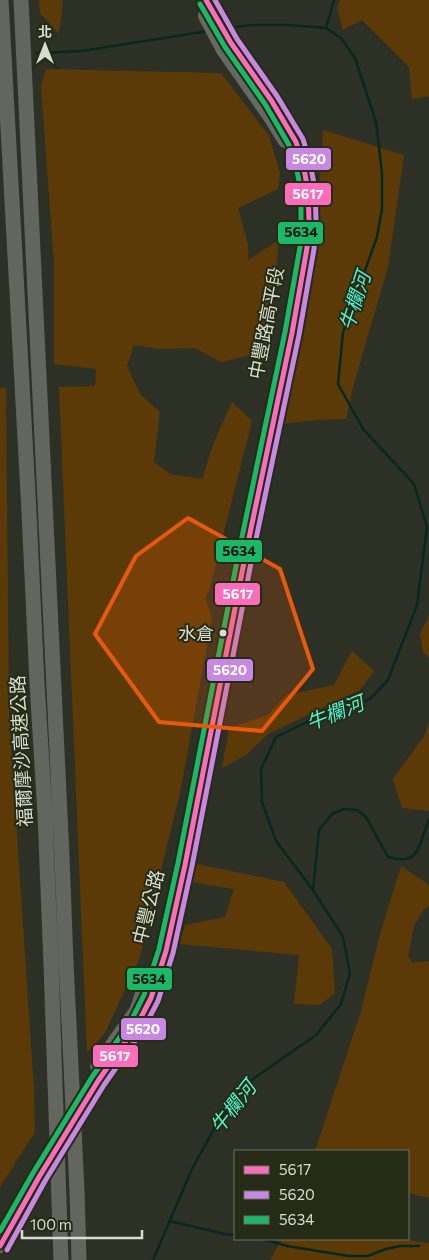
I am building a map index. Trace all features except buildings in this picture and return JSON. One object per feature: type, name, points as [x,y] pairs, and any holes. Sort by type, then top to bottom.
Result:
[{"type":"highway","name":"福爾摩沙高速公路","points":[[1,0],[45,814],[76,1182],[78,1260]]},
{"type":"highway","name":"福爾摩沙高速公路","points":[[21,0],[62,856],[59,963],[61,1260]]},
{"type":"main road","name":"中豐路高平段","points":[[200,1],[284,140],[304,194],[301,211],[300,250],[265,444],[241,558]]},
{"type":"main road","name":"中豐公路","points":[[0,1228],[31,1172],[104,1064],[136,1011],[158,947],[177,867],[217,651],[241,558]]},
{"type":"main road","name":"中豐公路","points":[[0,1246],[39,1177],[98,1081],[104,1064]]},
{"type":"highlighted area","points":[[188,518],[280,569],[313,669],[262,731],[159,722],[95,634],[136,556]]},
{"type":"shaded area","points":[[39,0],[63,0],[59,34],[40,13]]},
{"type":"shaded area","points":[[340,0],[429,0],[429,96],[412,99],[409,67],[362,20],[343,30],[337,8]]},
{"type":"shaded area","points":[[46,69],[221,73],[269,136],[280,173],[278,189],[238,208],[248,245],[248,260],[279,240],[269,343],[255,354],[221,362],[195,348],[159,349],[134,345],[127,366],[140,394],[160,412],[154,462],[170,474],[202,479],[214,442],[232,402],[252,421],[209,591],[205,597],[212,618],[181,788],[140,957],[105,1033],[87,1053],[59,387],[95,386],[96,369],[54,364],[54,263],[41,87]]},
{"type":"shaded area","points":[[323,130],[404,155],[388,267],[353,387],[346,419],[281,424],[304,306],[317,219]]},
{"type":"shaded area","points":[[0,388],[6,388],[9,714],[34,1090],[35,1132],[0,1187]]},
{"type":"shaded area","points":[[429,615],[429,658],[423,652],[420,634]]},
{"type":"shaded area","points":[[352,651],[374,671],[360,690],[268,734],[246,755],[222,768],[229,728],[268,715],[286,695],[334,685]]},
{"type":"shaded area","points":[[429,722],[429,811],[402,808],[393,779],[424,736]]},
{"type":"shaded area","points":[[197,864],[284,882],[332,949],[335,993],[319,1005],[294,1004],[299,955],[179,944],[185,925],[225,917],[234,889],[190,882]]},
{"type":"shaded area","points":[[401,866],[429,885],[429,906],[424,909],[414,926],[408,956],[412,963],[429,961],[429,1198],[409,1193],[409,1150],[315,1150],[361,1011],[380,934]]},
{"type":"shaded area","points":[[281,1240],[407,1240],[429,1243],[429,1260],[270,1260]]},
{"type":"waterway","points":[[326,28],[334,0]]},
{"type":"waterway","name":"牛欄河","points":[[153,1260],[192,1169],[219,1120],[253,1079],[316,1035],[341,1004],[350,973],[343,937],[313,890],[276,841],[262,802],[261,769],[276,737],[309,721],[370,699],[388,680],[417,605],[427,527],[414,484],[363,429],[338,384],[343,332],[377,237],[382,209],[382,173],[376,122],[355,58],[341,38],[326,28],[288,25],[251,25],[228,28]]},
{"type":"waterway","points":[[37,53],[82,51],[208,31]]},
{"type":"waterway","points":[[313,890],[319,830],[332,814],[344,809],[357,810],[366,817],[388,857],[399,859],[407,859],[417,851],[429,820]]},
{"type":"waterway","points":[[170,1221],[234,1235]]},
{"type":"waterway","points":[[266,1240],[287,1246],[349,1256],[368,1256],[400,1246],[419,1246]]},
{"type":"transit line","name":"5617","points":[[0,1246],[39,1177],[98,1081],[137,1025],[151,998],[166,951],[292,333],[307,248],[309,220],[308,190],[296,142],[271,100],[231,43],[206,0]]},
{"type":"transit line","name":"5620","points":[[7,1250],[45,1181],[104,1085],[144,1028],[158,1001],[173,953],[192,866],[252,558],[299,335],[314,249],[316,220],[315,189],[303,139],[277,96],[237,39],[215,0]]},
{"type":"transit line","name":"5634","points":[[0,1231],[92,1077],[131,1021],[144,995],[159,949],[285,332],[300,247],[301,191],[289,145],[265,104],[225,47],[200,4]]},
{"type":"place","name":"水倉","points":[[223,633]]}]
